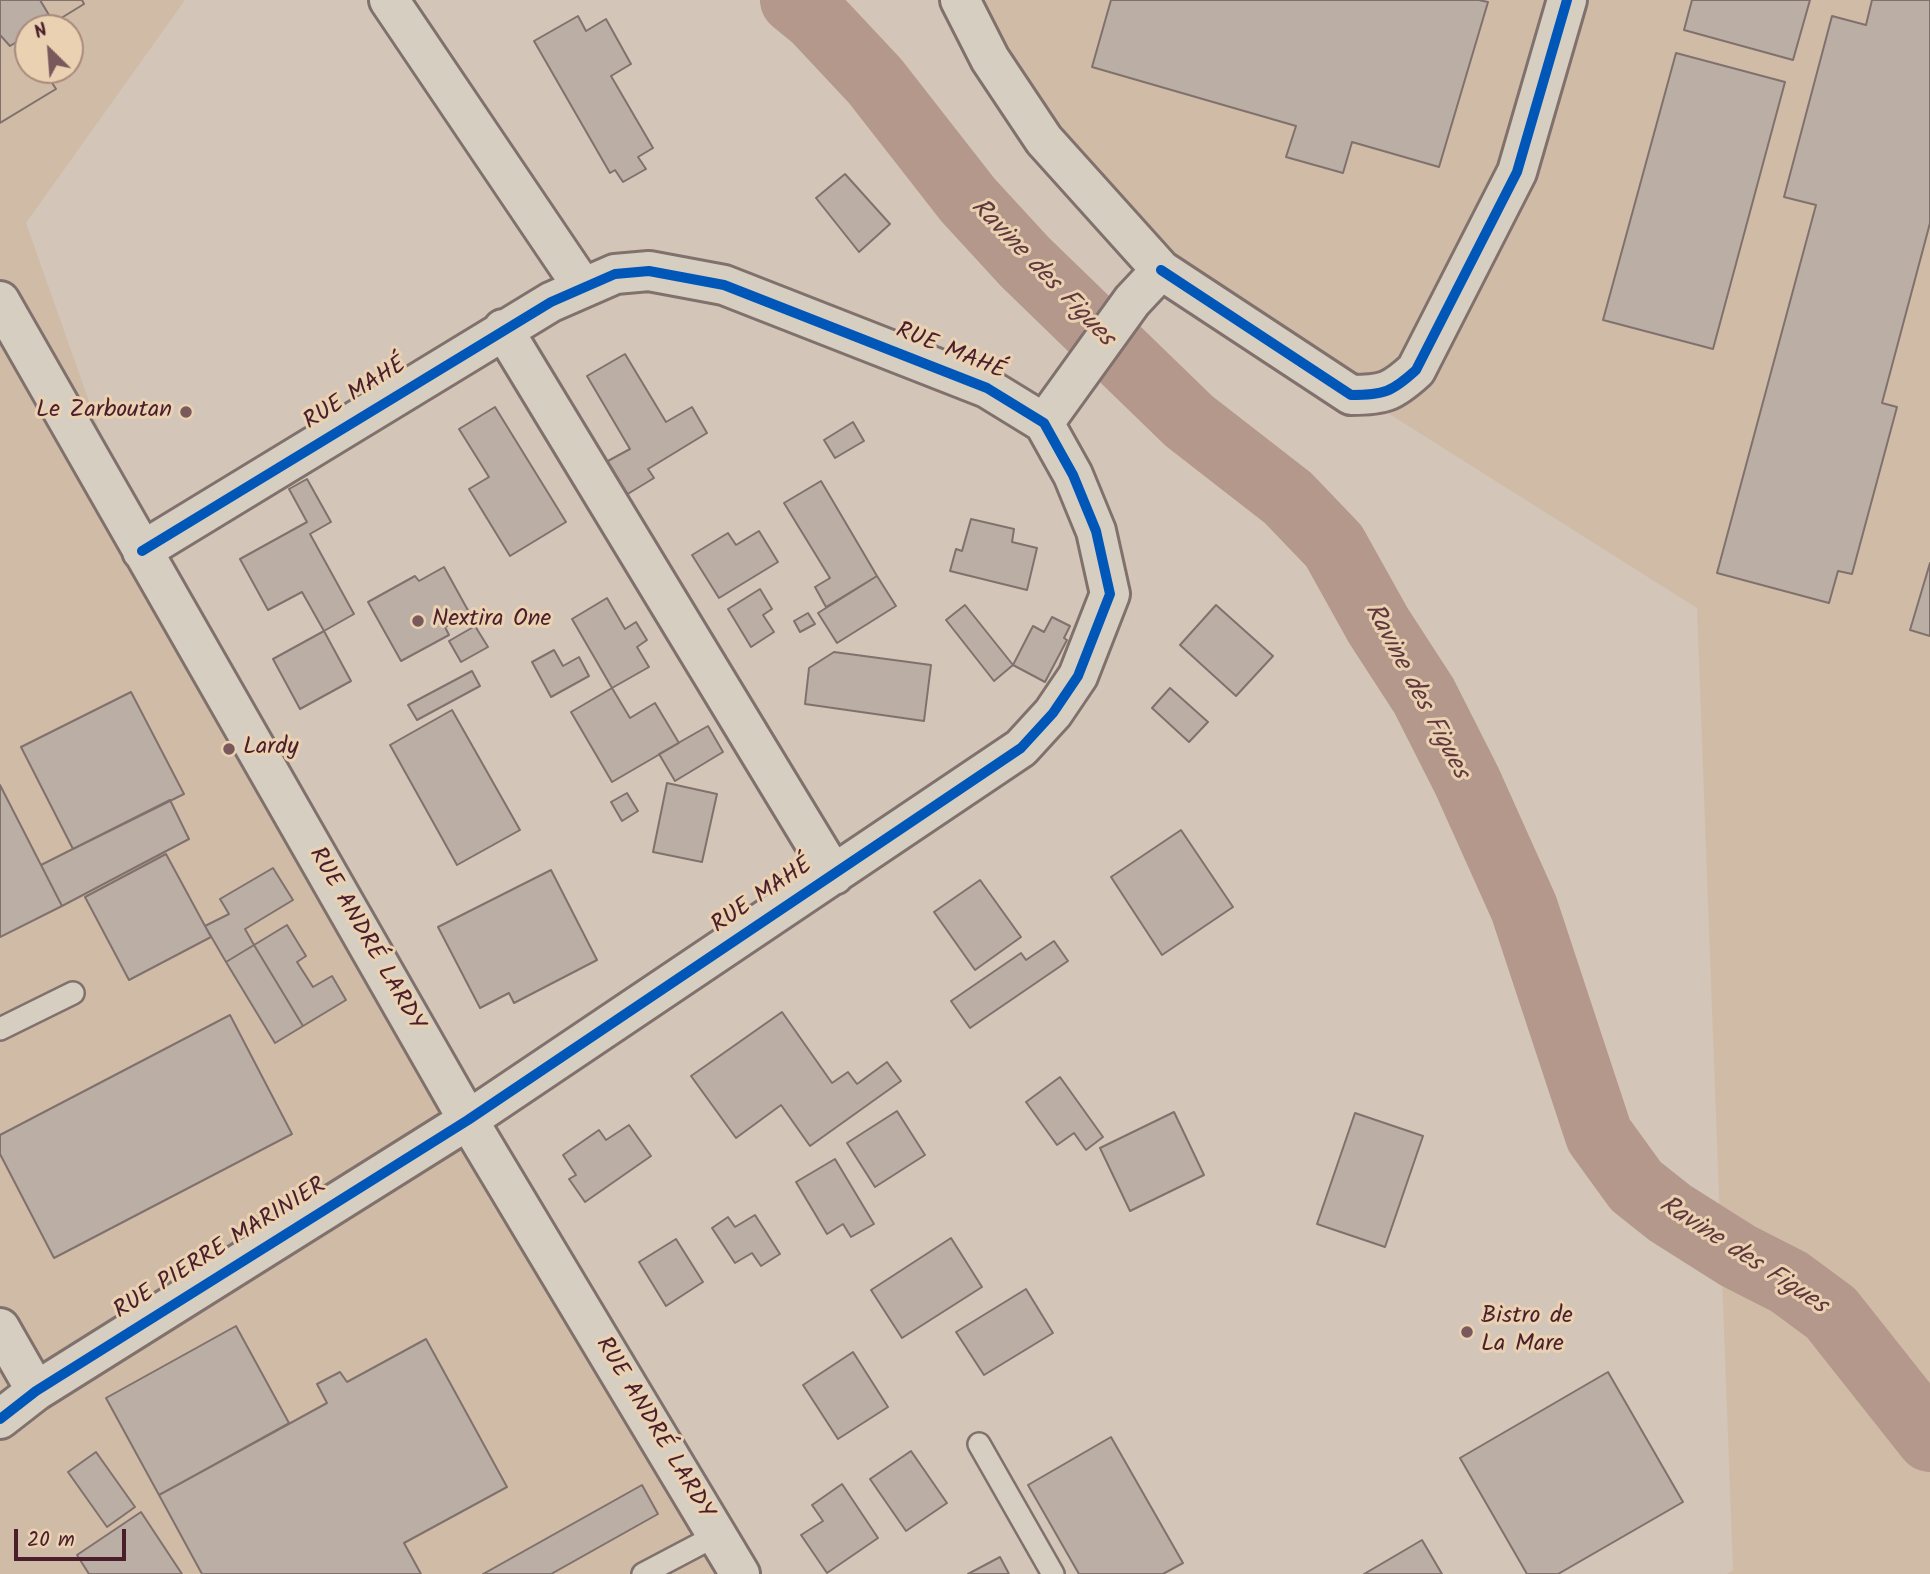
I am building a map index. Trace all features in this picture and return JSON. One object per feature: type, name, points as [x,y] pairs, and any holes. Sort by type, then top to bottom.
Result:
[{"type":"street","points":[[389,0],[582,286]]},
{"type":"street","points":[[960,0],[990,59],[1044,139],[1161,270],[1351,395],[1383,395],[1416,370],[1517,172],[1567,0]]},
{"type":"street","points":[[1054,407],[1132,301],[1161,270]]},
{"type":"street","name":"RUE MAHÉ","points":[[142,551],[503,329],[582,286],[615,274],[649,271],[724,285],[987,387],[1054,407],[1073,475],[1096,531],[1110,594],[1079,677],[1053,713],[1021,748],[468,1120]]},
{"type":"street","name":"RUE ANDRÉ LARDY","points":[[0,301],[468,1120],[740,1574]]},
{"type":"street","name":"RUE MAHÉ","points":[[503,329],[834,875]]},
{"type":"street","name":"RUE PIERRE MARINIER","points":[[0,1419],[36,1391],[468,1120]]},
{"type":"street","points":[[0,1328],[36,1391]]},
{"type":"lane","points":[[0,1029],[73,993]]},
{"type":"lane","points":[[979,1444],[1053,1574]]},
{"type":"lane","points":[[643,1574],[717,1535]]},
{"type":"shaded area","points":[[0,0],[185,0],[26,223],[142,551],[740,1574],[0,1574]]},
{"type":"shaded area","points":[[960,0],[1930,0],[1930,1574],[1727,1574],[1733,1570],[1697,608],[1161,270]]},
{"type":"building","points":[[0,0],[82,0],[84,4],[68,14],[14,14],[14,84],[53,84],[56,89],[0,123]]},
{"type":"building","points":[[40,0],[82,0],[84,4],[68,14],[48,14]]},
{"type":"building","points":[[1111,0],[1488,2],[1439,167],[1352,142],[1343,173],[1286,157],[1296,126],[1092,67]]},
{"type":"building","points":[[1692,0],[1810,0],[1793,60],[1684,30]]},
{"type":"building","points":[[1872,0],[1930,0],[1930,223],[1882,403],[1897,407],[1852,574],[1838,571],[1829,603],[1717,573],[1816,205],[1784,197],[1832,16],[1866,25]]},
{"type":"building","points":[[578,16],[586,31],[606,19],[631,64],[611,76],[653,148],[638,157],[646,169],[623,182],[615,170],[610,173],[534,41]]},
{"type":"building","points":[[0,35],[10,46],[14,44],[14,84],[53,84],[56,89],[0,123]]},
{"type":"building","points":[[1676,53],[1785,82],[1713,349],[1603,320]]},
{"type":"building","points":[[845,174],[890,224],[859,252],[816,198]]},
{"type":"building","points":[[625,354],[666,422],[692,407],[707,433],[648,469],[654,478],[626,495],[606,462],[630,449],[587,376]]},
{"type":"building","points":[[495,407],[566,522],[510,556],[469,489],[489,477],[459,429]]},
{"type":"building","points":[[853,422],[864,441],[835,458],[824,440]]},
{"type":"building","points":[[307,479],[331,522],[310,534],[354,614],[324,631],[302,592],[268,610],[240,559],[307,522],[289,489]]},
{"type":"building","points":[[821,481],[877,576],[826,607],[815,587],[830,578],[784,503]]},
{"type":"building","points":[[971,519],[1014,529],[1012,542],[1037,548],[1027,590],[950,571],[956,549],[962,551]]},
{"type":"building","points":[[759,531],[778,562],[719,598],[692,555],[728,533],[736,545]]},
{"type":"building","points":[[1930,563],[1930,636],[1910,630]]},
{"type":"building","name":"Nextira One","points":[[444,567],[470,614],[445,627],[449,635],[401,661],[368,602],[415,576],[419,581]]},
{"type":"building","points":[[877,576],[896,606],[837,643],[818,613]]},
{"type":"building","points":[[760,589],[772,609],[763,615],[774,632],[751,647],[728,609]]},
{"type":"building","points":[[607,598],[625,629],[636,622],[647,640],[637,647],[649,667],[612,688],[572,619]]},
{"type":"building","points":[[965,605],[1013,665],[994,681],[946,620]]},
{"type":"building","points":[[1216,605],[1273,656],[1236,696],[1180,645]]},
{"type":"building","points":[[808,613],[815,624],[800,632],[794,621]]},
{"type":"building","points":[[1052,617],[1070,626],[1064,638],[1067,640],[1045,682],[1013,665],[1033,626],[1044,632]]},
{"type":"building","points":[[475,626],[488,647],[461,662],[449,641]]},
{"type":"building","points":[[324,631],[351,681],[300,709],[273,659]]},
{"type":"building","points":[[554,650],[563,666],[579,657],[589,676],[551,697],[532,662]]},
{"type":"building","points":[[834,652],[931,665],[924,721],[805,704],[809,668]]},
{"type":"building","points":[[472,671],[480,686],[417,720],[408,705]]},
{"type":"building","points":[[612,688],[630,718],[655,703],[679,743],[612,782],[571,712]]},
{"type":"building","points":[[1170,688],[1208,722],[1189,742],[1152,708]]},
{"type":"building","points":[[131,692],[184,794],[73,849],[21,747]]},
{"type":"building","points":[[452,710],[520,830],[457,865],[390,745]]},
{"type":"building","points":[[708,726],[723,752],[675,781],[659,754]]},
{"type":"building","points":[[667,783],[717,794],[702,862],[653,852]]},
{"type":"building","points":[[0,785],[62,906],[0,937]]},
{"type":"building","points":[[627,793],[638,811],[622,821],[611,802]]},
{"type":"building","points":[[170,800],[189,839],[62,906],[41,865]]},
{"type":"building","points":[[1181,830],[1233,907],[1162,955],[1111,877]]},
{"type":"building","points":[[166,854],[211,937],[129,980],[85,897]]},
{"type":"building","points":[[273,868],[293,900],[245,929],[254,945],[226,962],[205,926],[229,914],[220,899]]},
{"type":"building","points":[[551,870],[597,960],[514,1003],[509,993],[480,1008],[438,927]]},
{"type":"building","points":[[980,880],[1021,937],[975,970],[934,912]]},
{"type":"building","points":[[287,925],[306,956],[297,962],[313,987],[332,976],[346,1000],[303,1026],[254,945]]},
{"type":"building","points":[[1054,941],[1068,961],[970,1028],[951,1001],[1021,953],[1026,960]]},
{"type":"building","points":[[254,945],[303,1026],[275,1043],[226,962]]},
{"type":"building","points":[[782,1012],[832,1083],[848,1072],[857,1084],[887,1062],[901,1081],[810,1146],[781,1105],[736,1138],[691,1076]]},
{"type":"building","points":[[230,1015],[292,1134],[54,1258],[0,1154],[0,1135]]},
{"type":"building","points":[[1060,1077],[1103,1137],[1086,1150],[1074,1133],[1057,1145],[1026,1102]]},
{"type":"building","points":[[897,1111],[925,1155],[875,1187],[847,1143]]},
{"type":"building","points":[[1174,1112],[1204,1175],[1130,1211],[1100,1148]]},
{"type":"building","points":[[1355,1113],[1423,1136],[1385,1247],[1317,1224]]},
{"type":"building","points":[[629,1125],[651,1156],[585,1202],[569,1179],[576,1175],[563,1155],[599,1130],[606,1140]]},
{"type":"building","points":[[835,1159],[874,1224],[851,1237],[843,1224],[827,1234],[796,1182]]},
{"type":"building","points":[[755,1215],[780,1254],[761,1266],[752,1253],[735,1263],[712,1228],[728,1217],[735,1227]]},
{"type":"building","points":[[951,1238],[982,1287],[902,1338],[871,1290]]},
{"type":"building","points":[[676,1239],[703,1282],[666,1306],[639,1262]]},
{"type":"building","points":[[1026,1289],[1053,1333],[984,1375],[956,1332]]},
{"type":"building","points":[[236,1326],[289,1423],[159,1495],[106,1398]]},
{"type":"building","points":[[426,1339],[507,1487],[404,1543],[421,1574],[202,1574],[159,1495],[327,1403],[317,1384],[340,1372],[347,1382]]},
{"type":"building","points":[[853,1352],[888,1407],[838,1439],[803,1385]]},
{"type":"building","points":[[1608,1372],[1683,1502],[1558,1574],[1527,1574],[1460,1458]]},
{"type":"building","points":[[1111,1437],[1183,1563],[1163,1574],[1079,1574],[1028,1485]]},
{"type":"building","points":[[911,1451],[947,1503],[906,1531],[870,1479]]},
{"type":"building","points":[[96,1452],[135,1507],[107,1527],[68,1472]]},
{"type":"building","points":[[842,1484],[878,1538],[827,1573],[801,1535],[823,1521],[812,1505]]},
{"type":"building","points":[[642,1485],[658,1514],[551,1574],[483,1574]]},
{"type":"building","points":[[141,1512],[182,1574],[89,1574],[77,1555]]},
{"type":"building","points":[[1422,1540],[1442,1574],[1364,1574]]},
{"type":"building","points":[[1000,1557],[1009,1574],[968,1574]]},
{"type":"waterway","name":"Ravine des Figues","points":[[794,0],[816,18],[875,81],[968,200],[1025,262],[1189,421],[1288,498],[1334,546],[1378,625],[1424,696],[1467,781],[1524,908],[1599,1135],[1636,1186],[1670,1213],[1738,1256],[1789,1282],[1831,1313],[1930,1438]]},
{"type":"cycle path","points":[[1161,270],[1351,395],[1380,393],[1400,383],[1416,370],[1517,172],[1567,0]]},
{"type":"cycle path","points":[[0,1419],[36,1391],[468,1120],[1021,748],[1053,713],[1078,676],[1110,594],[1096,531],[1073,475],[1044,423],[987,388],[724,285],[649,271],[615,274],[551,302],[142,551]]},
{"type":"place","name":"Le Zarboutan","points":[[186,412]]},
{"type":"place","name":"Nextira One","points":[[418,621]]},
{"type":"place","name":"Lardy","points":[[229,749]]},
{"type":"place","name":"Bistro de La Mare","points":[[1467,1332]]}]
